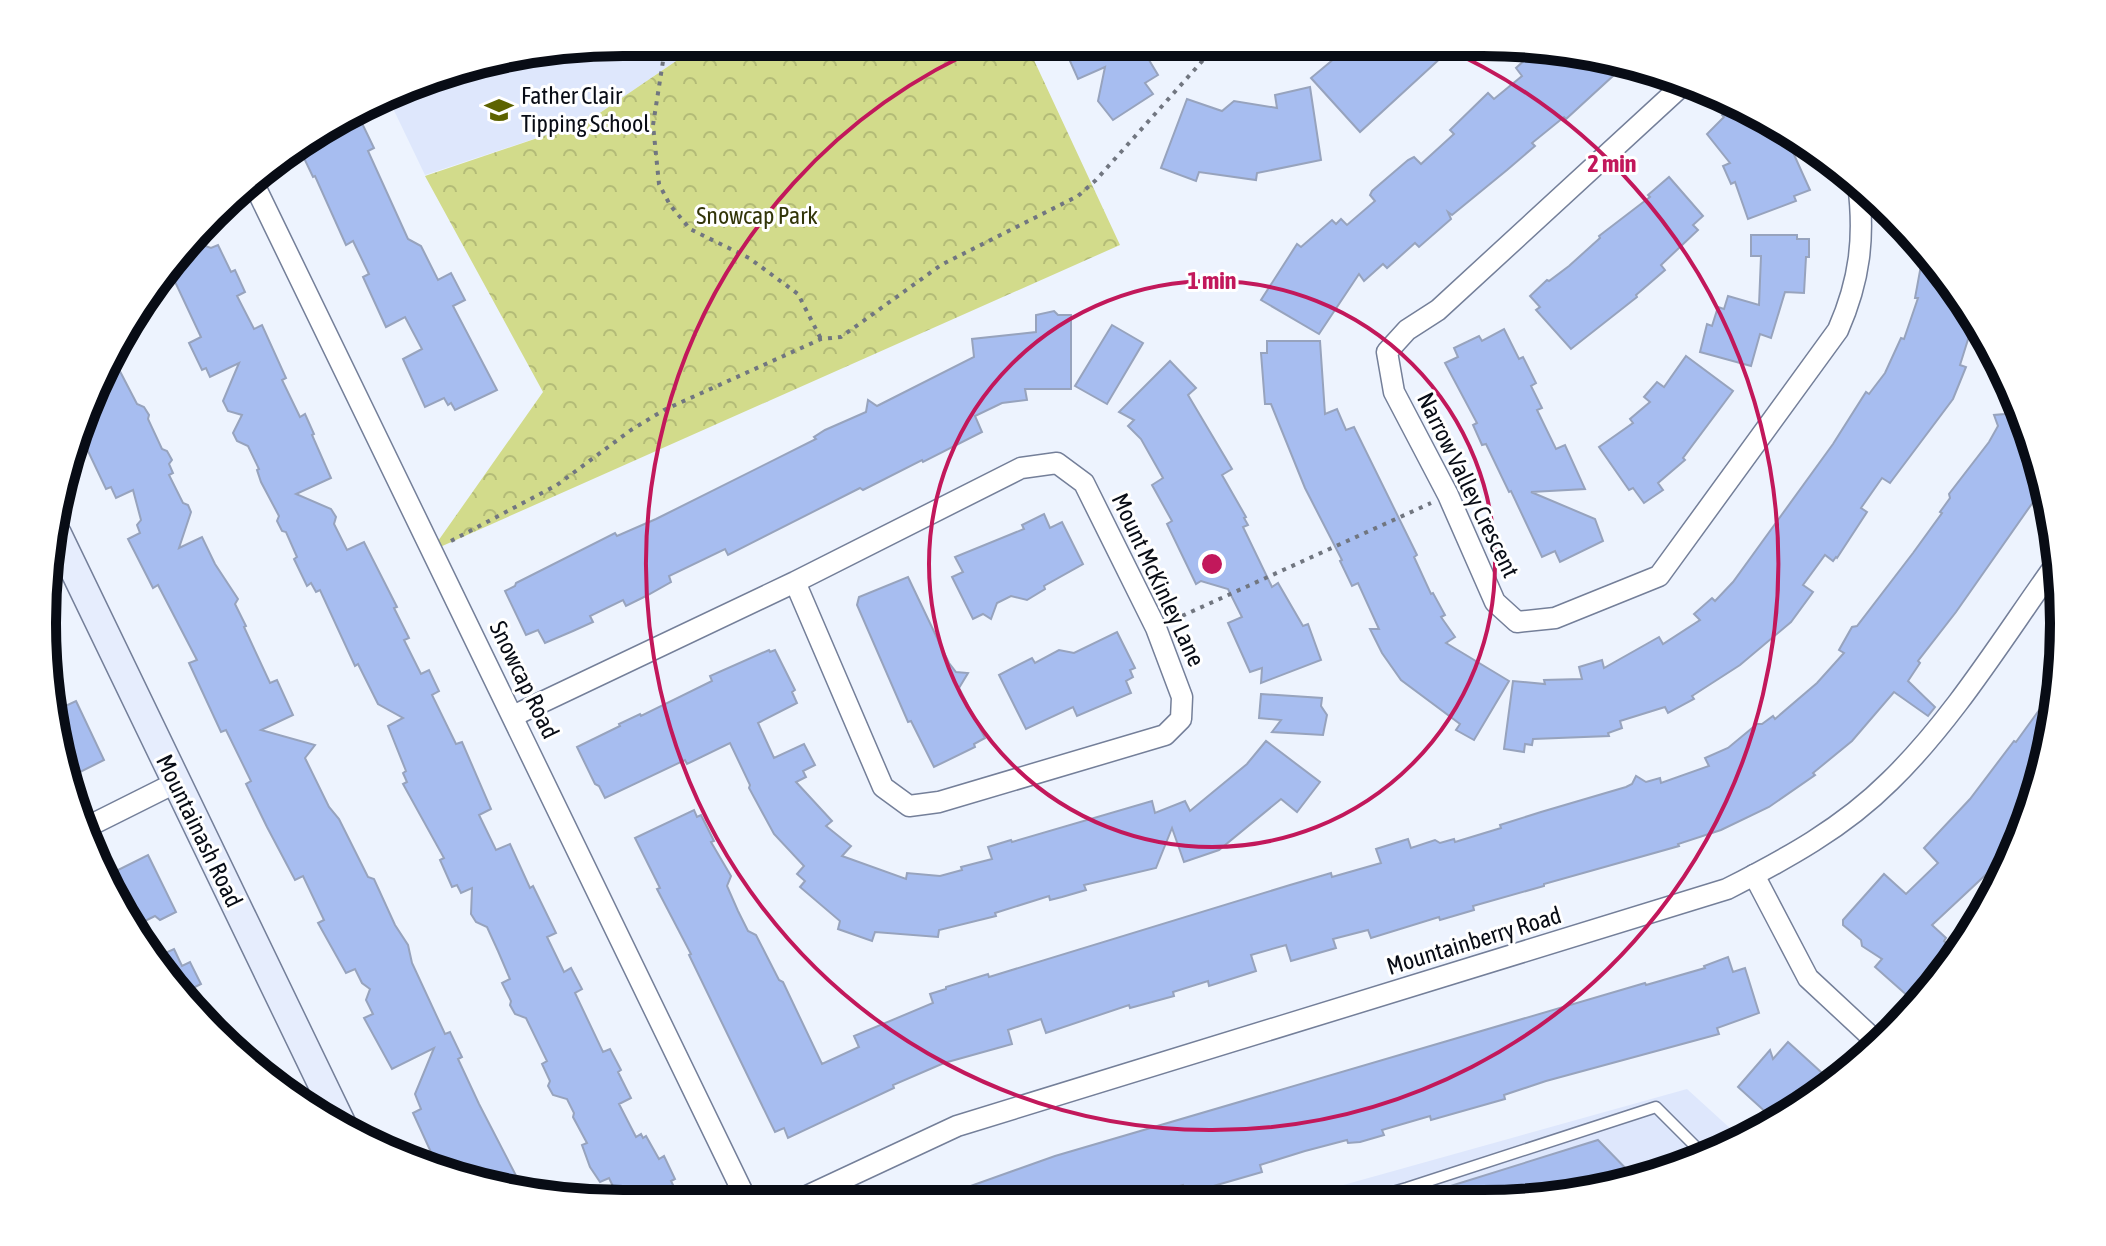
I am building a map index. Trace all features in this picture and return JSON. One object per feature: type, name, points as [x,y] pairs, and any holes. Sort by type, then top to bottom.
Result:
[{"type":"street","name":"Narrow Valley Crescent","points":[[1677,90],[1438,310],[1407,330],[1387,352],[1394,392],[1448,495],[1495,602],[1517,622],[1555,618],[1659,576],[1838,330],[1849,304],[1862,253],[1860,200]]},
{"type":"street","name":"Snowcap Road","points":[[257,190],[742,1190]]},
{"type":"street","name":"Mount McKinley Lane","points":[[513,716],[795,582],[1021,468],[1057,463],[1084,483],[1156,628],[1182,697],[1181,719],[1165,735],[939,802],[909,806],[883,787],[795,582]]},
{"type":"street","name":"Mountainash Road","points":[[62,544],[336,1112]]},
{"type":"street","name":"Mountainberry Road","points":[[820,1190],[957,1126],[1703,898],[1754,875],[1816,842],[1891,781],[1948,714],[2048,575]]},
{"type":"street","points":[[93,824],[175,783]]},
{"type":"street","points":[[1754,875],[1808,978],[1871,1036]]},
{"type":"lane","points":[[1400,1190],[1656,1107],[1697,1148]]},
{"type":"path","points":[[664,56],[653,125],[659,184],[670,205],[690,229],[749,258],[798,294],[821,339]]},
{"type":"path","points":[[431,551],[557,485],[631,430],[664,410],[821,339],[841,337],[941,265],[1078,196],[1096,180],[1206,56]]},
{"type":"path","points":[[1156,628],[1448,495]]},
{"type":"shaded area","name":"Father Clair Tipping School","points":[[683,56],[588,121],[425,175],[392,105],[441,86],[512,67],[586,57]]},
{"type":"shaded area","points":[[1687,1089],[1734,1132],[1630,1171],[1557,1185],[1483,1190],[1326,1190]]},
{"type":"green space","name":"Snowcap Park","points":[[683,56],[1032,56],[1120,245],[431,551],[543,392],[425,176],[588,121]]},
{"type":"building","points":[[1068,56],[1147,56],[1158,75],[1145,83],[1153,94],[1113,120],[1098,101],[1105,67],[1078,79]]},
{"type":"building","points":[[1337,56],[1443,56],[1360,132],[1311,78]]},
{"type":"building","points":[[1527,58],[1617,72],[1566,119],[1564,117],[1532,143],[1535,146],[1507,170],[1452,215],[1448,212],[1451,219],[1419,247],[1415,243],[1387,268],[1383,264],[1364,281],[1359,274],[1319,334],[1261,300],[1297,244],[1301,247],[1332,220],[1336,224],[1341,219],[1347,225],[1375,201],[1370,195],[1372,191],[1408,160],[1414,157],[1421,164],[1454,134],[1450,130],[1488,93],[1494,99],[1522,76],[1516,68]]},
{"type":"building","points":[[1310,87],[1321,160],[1257,173],[1256,180],[1199,172],[1196,181],[1161,168],[1187,99],[1222,111],[1234,101],[1277,108],[1275,95]]},
{"type":"building","points":[[1727,111],[1734,114],[1791,147],[1810,190],[1794,196],[1796,201],[1748,219],[1735,182],[1731,184],[1723,166],[1730,163],[1707,134],[1724,117],[1722,115]]},
{"type":"building","points":[[361,120],[374,148],[368,151],[408,239],[421,246],[438,280],[451,273],[465,300],[453,306],[497,390],[455,410],[444,398],[425,407],[403,359],[422,349],[405,317],[386,327],[363,277],[369,274],[353,241],[346,245],[303,156],[324,146],[322,143]]},
{"type":"building","points":[[1669,177],[1703,216],[1693,225],[1698,230],[1661,265],[1665,270],[1637,297],[1571,349],[1536,310],[1540,307],[1530,296],[1650,197],[1648,195]]},
{"type":"building","points":[[1751,235],[1797,235],[1797,239],[1809,239],[1809,257],[1806,257],[1804,293],[1785,292],[1771,338],[1760,334],[1751,366],[1700,352],[1707,324],[1712,326],[1718,307],[1724,309],[1728,296],[1759,305],[1761,256],[1751,256]]},
{"type":"building","points":[[201,245],[211,248],[218,245],[245,292],[237,296],[254,329],[262,325],[286,378],[282,380],[300,417],[305,414],[331,478],[296,494],[331,509],[336,517],[334,524],[347,550],[364,542],[397,607],[394,608],[409,638],[404,640],[421,674],[429,670],[439,691],[432,695],[456,744],[462,742],[491,809],[479,815],[496,850],[510,844],[530,888],[533,886],[556,933],[547,937],[564,972],[571,968],[582,989],[575,993],[603,1052],[610,1049],[621,1070],[618,1072],[631,1098],[619,1104],[636,1137],[641,1134],[643,1138],[646,1136],[659,1159],[664,1156],[675,1179],[671,1181],[676,1190],[615,1190],[609,1178],[600,1182],[590,1167],[582,1145],[587,1143],[573,1117],[574,1113],[567,1099],[553,1095],[542,1064],[547,1061],[526,1018],[515,1014],[510,1005],[502,983],[510,979],[487,927],[476,922],[471,914],[472,888],[461,893],[457,885],[452,887],[440,860],[444,858],[403,784],[407,782],[403,773],[406,771],[388,726],[403,718],[378,704],[358,664],[355,666],[320,590],[316,592],[311,583],[307,586],[286,532],[282,531],[277,521],[279,516],[261,482],[259,469],[248,446],[237,441],[233,433],[242,415],[228,411],[223,401],[239,363],[210,377],[206,368],[202,370],[189,343],[201,337],[173,278]]},
{"type":"building","points":[[1921,264],[1970,333],[1960,365],[1966,367],[1953,399],[1890,483],[1882,478],[1861,508],[1867,512],[1837,558],[1833,561],[1825,555],[1803,585],[1813,592],[1791,622],[1740,665],[1692,696],[1694,699],[1668,713],[1665,707],[1620,721],[1622,728],[1608,733],[1609,736],[1533,739],[1532,745],[1525,744],[1524,752],[1504,749],[1513,681],[1545,684],[1544,680],[1582,679],[1579,667],[1602,660],[1604,668],[1659,637],[1663,644],[1700,620],[1694,614],[1712,598],[1715,601],[1733,582],[1833,444],[1866,392],[1869,394],[1885,373],[1901,338],[1904,339],[1918,298],[1915,298]]},
{"type":"building","points":[[1054,311],[1058,315],[1071,315],[1071,389],[1025,389],[1027,400],[1002,403],[975,416],[982,432],[923,462],[863,490],[860,488],[728,555],[725,549],[669,576],[671,582],[626,606],[623,600],[590,616],[593,622],[573,631],[545,643],[538,630],[526,635],[505,591],[516,583],[615,533],[617,536],[656,519],[816,439],[814,437],[825,430],[866,412],[868,400],[877,406],[974,357],[972,339],[1036,332],[1036,315]]},
{"type":"building","points":[[1112,325],[1143,343],[1107,404],[1075,386]]},
{"type":"building","points":[[1504,329],[1536,383],[1531,386],[1542,408],[1537,410],[1556,449],[1565,445],[1585,489],[1531,492],[1595,519],[1603,541],[1560,562],[1555,551],[1542,557],[1486,444],[1482,445],[1473,425],[1477,423],[1445,363],[1458,357],[1454,348],[1479,336],[1482,341]]},
{"type":"building","points":[[1267,341],[1320,341],[1325,414],[1337,409],[1346,430],[1354,427],[1417,555],[1414,557],[1431,594],[1445,615],[1441,617],[1455,637],[1446,643],[1509,681],[1474,740],[1456,730],[1460,724],[1401,680],[1382,653],[1370,629],[1379,629],[1358,583],[1352,586],[1305,488],[1271,404],[1265,404],[1261,353],[1267,353]]},
{"type":"building","points":[[1686,356],[1733,391],[1683,458],[1685,460],[1658,483],[1663,490],[1644,503],[1633,488],[1629,490],[1599,447],[1633,423],[1630,419],[1650,402],[1644,397],[1657,382],[1664,387]]},
{"type":"building","points":[[1170,361],[1196,388],[1188,395],[1232,469],[1222,475],[1246,517],[1248,525],[1243,527],[1272,587],[1278,583],[1303,626],[1308,624],[1321,660],[1261,683],[1262,668],[1250,672],[1228,623],[1242,617],[1228,589],[1201,581],[1196,584],[1167,524],[1172,521],[1152,485],[1163,478],[1141,439],[1128,426],[1134,420],[1119,412]]},
{"type":"building","points":[[117,366],[137,404],[144,407],[149,415],[162,449],[172,460],[169,464],[173,473],[169,475],[191,512],[179,548],[202,537],[238,599],[235,604],[270,683],[277,680],[293,715],[261,730],[315,745],[305,758],[329,807],[339,819],[368,877],[374,879],[408,945],[412,963],[445,1034],[450,1032],[462,1057],[458,1059],[518,1180],[433,1157],[413,1113],[421,1109],[415,1094],[434,1048],[392,1069],[364,1018],[373,1014],[366,1000],[370,989],[362,983],[355,969],[346,973],[318,923],[324,920],[303,876],[295,880],[246,784],[251,781],[226,730],[221,732],[189,663],[197,660],[158,585],[153,588],[128,539],[140,533],[137,525],[141,520],[133,490],[116,498],[111,487],[106,489],[85,445]]},
{"type":"building","points":[[2008,409],[2036,498],[1918,661],[1920,663],[1908,681],[1935,707],[1928,716],[1894,692],[1852,741],[1813,773],[1815,775],[1769,807],[1679,846],[1544,884],[1473,906],[1474,910],[1440,920],[1439,917],[1371,938],[1368,930],[1333,939],[1336,948],[1291,961],[1286,945],[1251,955],[1256,971],[1209,986],[1208,981],[1173,992],[1174,996],[1130,1008],[1129,1005],[1046,1033],[1041,1019],[1008,1030],[1012,1044],[944,1063],[788,1138],[784,1128],[775,1132],[635,838],[694,810],[697,817],[701,815],[714,841],[711,842],[731,876],[727,886],[738,911],[783,982],[822,1064],[859,1047],[854,1036],[933,1003],[930,994],[946,987],[988,974],[989,977],[1331,873],[1332,877],[1381,863],[1376,849],[1408,839],[1411,848],[1435,840],[1440,843],[1454,839],[1455,842],[1501,828],[1500,825],[1626,787],[1632,784],[1636,776],[1646,782],[1660,778],[1661,783],[1709,766],[1705,758],[1728,748],[1757,724],[1773,716],[1775,719],[1817,683],[1844,653],[1839,650],[1852,627],[1857,626],[1913,553],[1942,513],[1949,494],[1989,442],[1998,426],[1994,415],[2005,414]]},
{"type":"building","points":[[1044,514],[1050,528],[1062,522],[1083,564],[1044,586],[1045,589],[1027,600],[1011,596],[997,603],[991,619],[983,614],[973,619],[952,577],[963,572],[955,557],[1024,529],[1022,525]]},
{"type":"building","points":[[908,577],[949,663],[956,672],[968,673],[959,688],[985,738],[974,744],[975,747],[934,767],[911,721],[908,722],[857,605],[859,597]]},
{"type":"building","points":[[1117,632],[1135,668],[1130,670],[1133,677],[1126,681],[1131,693],[1077,716],[1073,707],[1026,729],[999,675],[1032,658],[1035,663],[1059,650],[1074,653]]},
{"type":"building","points":[[775,650],[795,690],[792,692],[797,703],[758,723],[774,758],[804,744],[815,765],[803,771],[806,777],[796,782],[832,821],[826,826],[851,846],[842,856],[906,879],[907,873],[940,876],[962,870],[961,867],[992,859],[988,847],[1152,801],[1155,813],[1185,801],[1190,811],[1247,764],[1266,741],[1320,782],[1297,812],[1281,799],[1219,850],[1184,862],[1172,828],[1156,868],[1084,885],[1086,890],[1050,900],[1049,896],[995,913],[996,916],[939,930],[938,937],[875,932],[872,941],[838,929],[840,921],[800,887],[805,881],[797,874],[804,866],[774,834],[749,788],[730,743],[687,764],[685,760],[605,798],[577,747],[712,681],[710,676]]},
{"type":"building","points":[[1261,694],[1322,698],[1321,706],[1327,715],[1323,735],[1272,732],[1281,720],[1259,718]]},
{"type":"building","points":[[76,701],[104,760],[76,774],[67,734],[63,707]]},
{"type":"building","points":[[2044,703],[2031,770],[1994,869],[1932,925],[1946,938],[1944,941],[1949,945],[1909,997],[1875,967],[1882,959],[1862,946],[1861,940],[1843,925],[1843,920],[1884,874],[1906,894],[1938,863],[1924,848],[1970,799]]},
{"type":"building","points":[[148,855],[176,912],[160,920],[155,916],[142,922],[113,872]]},
{"type":"building","points":[[174,949],[182,966],[190,962],[201,984],[191,989],[163,954]]},
{"type":"building","points":[[1728,957],[1733,972],[1745,968],[1759,1013],[1717,1028],[1719,1034],[1546,1081],[1504,1095],[1505,1099],[1382,1130],[1384,1135],[1360,1142],[1348,1143],[1347,1140],[1305,1151],[1260,1165],[1262,1172],[1203,1189],[1184,1190],[1183,1185],[1165,1190],[959,1190],[1055,1156]]},
{"type":"building","points":[[1788,1042],[1825,1075],[1767,1113],[1738,1087],[1770,1050],[1773,1059]]},
{"type":"building","points":[[1598,1140],[1629,1171],[1520,1189],[1438,1190]]},
{"type":"place","name":"Father Clair Tipping School","points":[[499,110]]}]
